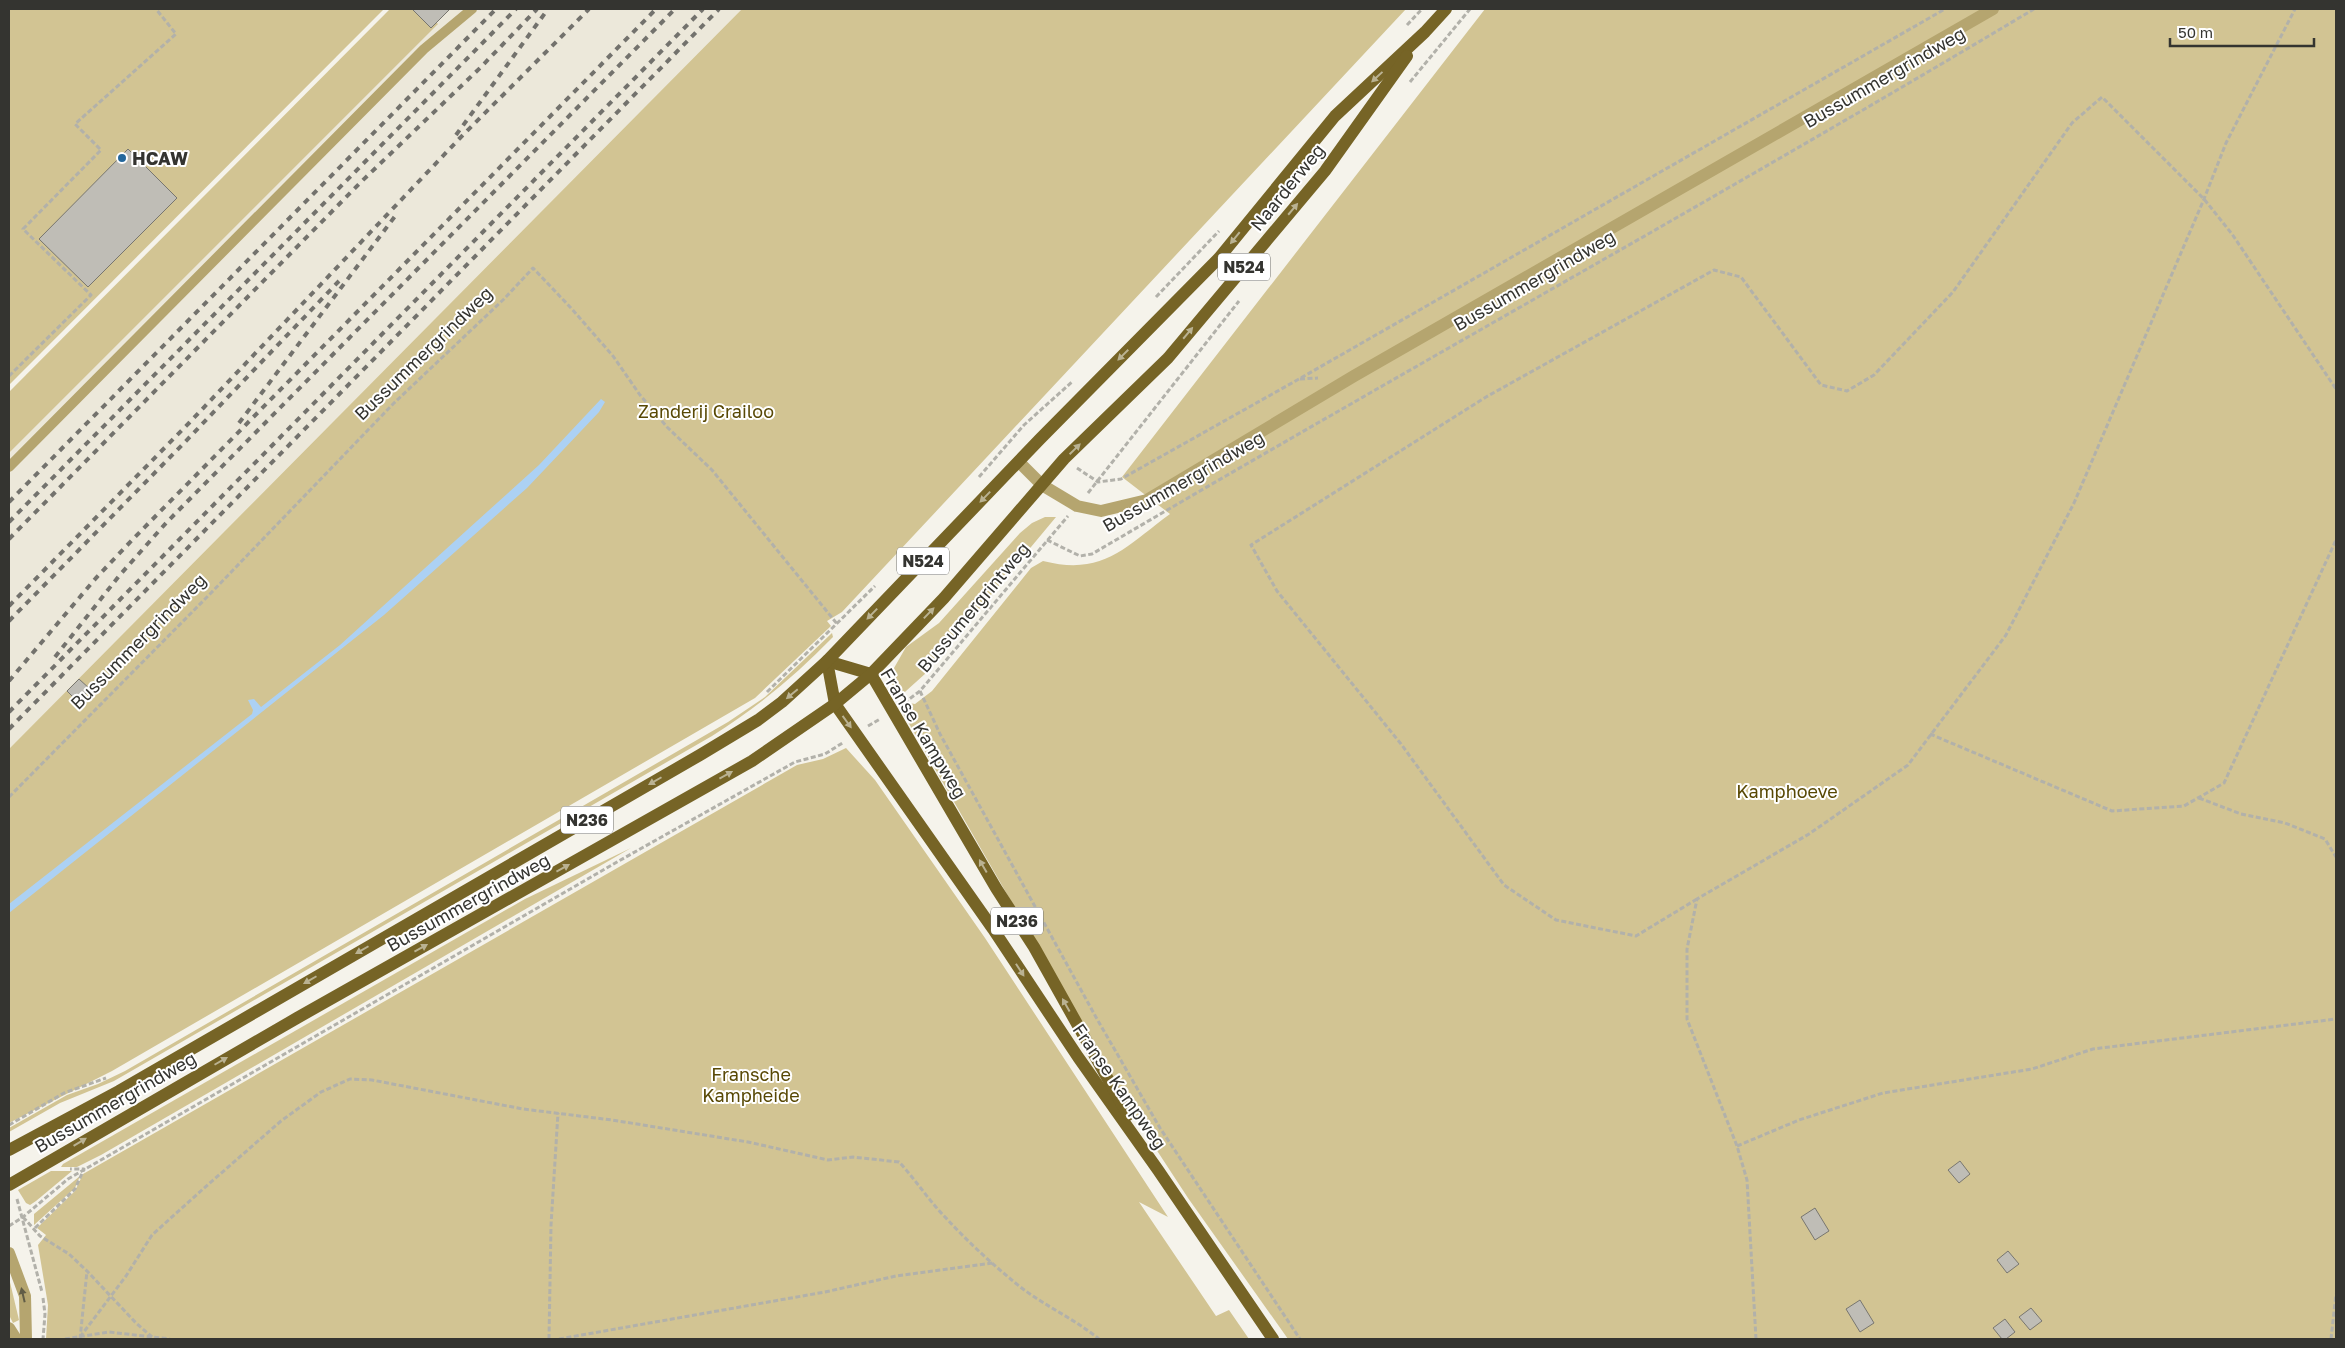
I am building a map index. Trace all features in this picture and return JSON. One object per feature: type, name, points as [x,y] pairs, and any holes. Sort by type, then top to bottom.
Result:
[{"type":"main road","name":"Naarderweg","points":[[1019,462],[1219,258],[1335,116],[1425,32],[1446,9]]},
{"type":"main road","name":"Naarderweg","points":[[1042,485],[1064,459],[1168,358],[1324,171],[1425,32]]},
{"type":"main road","name":"Bussummergrindweg","points":[[9,1150],[119,1091],[758,720],[801,686],[827,661],[1019,462]]},
{"type":"main road","name":"Bussummergrindweg","points":[[9,1185],[348,988],[752,761],[835,704],[871,674],[944,598],[1042,485]]},
{"type":"main road","name":"Franse Kampweg","points":[[1158,1170],[1034,947],[996,888],[871,674],[827,661],[835,704],[993,929],[1078,1057],[1158,1170],[1273,1339]]},
{"type":"street","name":"Bussummergrindweg","points":[[1019,462],[1042,485],[1077,506],[1101,511],[1148,500],[1354,376],[1993,9]]},
{"type":"street","points":[[9,1253],[25,1296],[26,1339]]},
{"type":"street","points":[[9,1328],[16,1339]]},
{"type":"lane","points":[[9,467],[424,49],[472,9]]},
{"type":"path","points":[[9,376],[91,295],[24,229],[101,150],[75,124],[176,34],[156,9]]},
{"type":"path","points":[[1402,30],[1422,9]]},
{"type":"path","name":"Bussummergrindweg","points":[[1098,482],[1121,479],[1168,454],[1944,9]]},
{"type":"path","name":"Bussummergrindweg","points":[[1047,540],[1080,556],[1092,554],[1233,471],[1899,89],[2034,9]]},
{"type":"path","points":[[2295,9],[2226,143],[2204,200],[2070,512],[2006,635],[1908,765],[1809,834],[1636,936],[1556,920],[1504,885],[1401,744],[1278,591],[1251,545],[1486,398],[1714,270],[1741,277],[1821,385],[1847,391],[1874,375],[1952,292],[2072,123],[2102,96],[2204,200],[2232,234],[2336,389]]},
{"type":"path","name":"Naarderweg","points":[[1153,300],[1221,228]]},
{"type":"path","name":"Bussummergrindweg","points":[[9,796],[210,594],[393,404],[504,299],[533,268],[613,356],[640,395],[667,426],[712,470],[849,638]]},
{"type":"path","points":[[977,480],[1024,425],[1078,376]]},
{"type":"path","name":"Bussumergrintweg","points":[[920,691],[1047,540]]},
{"type":"path","points":[[1930,734],[2112,811],[2184,806],[2224,783],[2336,540]]},
{"type":"path","points":[[762,696],[838,624],[877,583]]},
{"type":"path","points":[[9,1226],[23,1217],[68,1179],[84,1169],[617,862],[795,762],[825,754],[920,691]]},
{"type":"path","name":"Franse Kampweg","points":[[920,691],[940,734],[1097,1019],[1160,1128],[1300,1339]]},
{"type":"path","points":[[2198,798],[2241,814],[2285,822],[2325,839],[2336,857]]},
{"type":"path","points":[[1697,899],[1687,949],[1687,1019],[1737,1146],[1747,1180],[1756,1339]]},
{"type":"path","points":[[1737,1146],[1799,1120],[1883,1093],[2032,1069],[2093,1049],[2336,1019]]},
{"type":"path","name":"Bussummergrindweg","points":[[9,1125],[64,1093],[113,1075]]},
{"type":"path","points":[[80,1338],[152,1235],[281,1121],[321,1092],[350,1079],[372,1080],[523,1109],[748,1142],[828,1160],[853,1157],[899,1162],[944,1217],[1013,1281],[1045,1305],[1077,1321],[1099,1339]]},
{"type":"path","points":[[549,1339],[552,1206],[558,1113]]},
{"type":"path","points":[[35,1228],[75,1189],[84,1169]]},
{"type":"path","points":[[23,1217],[35,1228],[40,1236],[69,1254],[152,1337]]},
{"type":"path","points":[[559,1339],[826,1292],[896,1276],[994,1263]]},
{"type":"path","points":[[80,1338],[87,1271]]},
{"type":"path","points":[[2331,1339],[2336,1294]]},
{"type":"path","points":[[65,1339],[109,1332],[170,1339]]},
{"type":"shaded area","points":[[421,9],[742,9],[9,749],[9,453],[437,25]]},
{"type":"green space","name":"HCAW","points":[[9,9],[384,9],[9,385]]},
{"type":"green space","points":[[390,9],[421,9],[438,24],[9,453],[9,392]]},
{"type":"green space","name":"Zanderij Crailoo","points":[[742,9],[1406,9],[842,612],[827,621],[831,626],[755,698],[112,1071],[9,1123],[9,749]]},
{"type":"green space","name":"Kamphoeve","points":[[1485,9],[2336,9],[2336,1339],[1288,1339],[1188,1198],[1137,1120],[900,708],[909,703],[915,704],[932,691],[1031,568],[1043,561],[1064,565],[1082,565],[1097,562],[1125,548],[1170,514],[1122,477]]},
{"type":"green space","points":[[1045,517],[1056,517],[926,673],[896,700],[892,687],[894,668],[906,647],[939,623],[1020,533],[1032,523]]},
{"type":"green space","points":[[832,633],[833,637],[790,678],[745,714],[712,736],[114,1081],[60,1103],[9,1132],[9,1128],[67,1095],[98,1084],[125,1071],[728,722],[765,697]]},
{"type":"green space","name":"Fransche Kampheide","points":[[846,748],[875,780],[985,938],[1168,1217],[1139,1202],[1216,1316],[1229,1310],[1249,1339],[46,1339],[48,1305],[38,1245],[46,1235],[37,1228],[75,1191],[83,1174],[797,765],[823,759]]},
{"type":"green space","points":[[631,848],[101,1155],[77,1167],[61,1167],[63,1164],[525,899]]},
{"type":"green space","points":[[51,1171],[72,1171],[36,1201],[30,1205],[26,1203],[18,1190]]},
{"type":"green space","points":[[80,1176],[75,1188],[34,1225],[34,1214]]},
{"type":"green space","points":[[9,1278],[19,1320],[13,1323],[9,1315]]},
{"type":"water","points":[[601,399],[605,402],[599,412],[527,488],[384,615],[9,913],[9,904],[252,714],[253,710],[248,700],[254,699],[261,707],[340,645],[539,465]]},
{"type":"building","points":[[412,9],[450,9],[431,28]]},
{"type":"building","points":[[128,149],[177,198],[88,287],[39,239]]},
{"type":"building","points":[[79,679],[90,689],[78,702],[67,691]]},
{"type":"building","points":[[1960,1161],[1970,1174],[1959,1183],[1948,1170]]},
{"type":"building","points":[[1815,1208],[1829,1231],[1815,1240],[1801,1217]]},
{"type":"building","points":[[2008,1251],[2019,1264],[2007,1273],[1997,1260]]},
{"type":"building","points":[[1860,1300],[1874,1323],[1860,1332],[1846,1309]]},
{"type":"building","points":[[2031,1308],[2042,1321],[2030,1330],[2019,1317]]},
{"type":"building","points":[[2005,1319],[2015,1332],[2006,1339],[2002,1339],[1993,1328]]},
{"type":"railway","points":[[9,502],[496,9]]},
{"type":"railway","points":[[9,522],[516,9]]},
{"type":"railway","points":[[9,539],[362,181],[480,68],[537,9]]},
{"type":"railway","points":[[456,135],[548,9]]},
{"type":"railway","points":[[9,606],[189,423],[460,138],[589,9]]},
{"type":"railway","points":[[9,681],[96,578],[134,538],[656,9]]},
{"type":"railway","points":[[55,657],[119,576],[166,523],[675,9]]},
{"type":"railway","points":[[9,712],[703,9]]},
{"type":"railway","points":[[9,729],[719,9]]},
{"type":"railway","points":[[239,423],[396,215]]},
{"type":"railway","points":[[9,621],[185,442],[339,281]]},
{"type":"place","name":"HCAW","points":[[122,158]]}]
